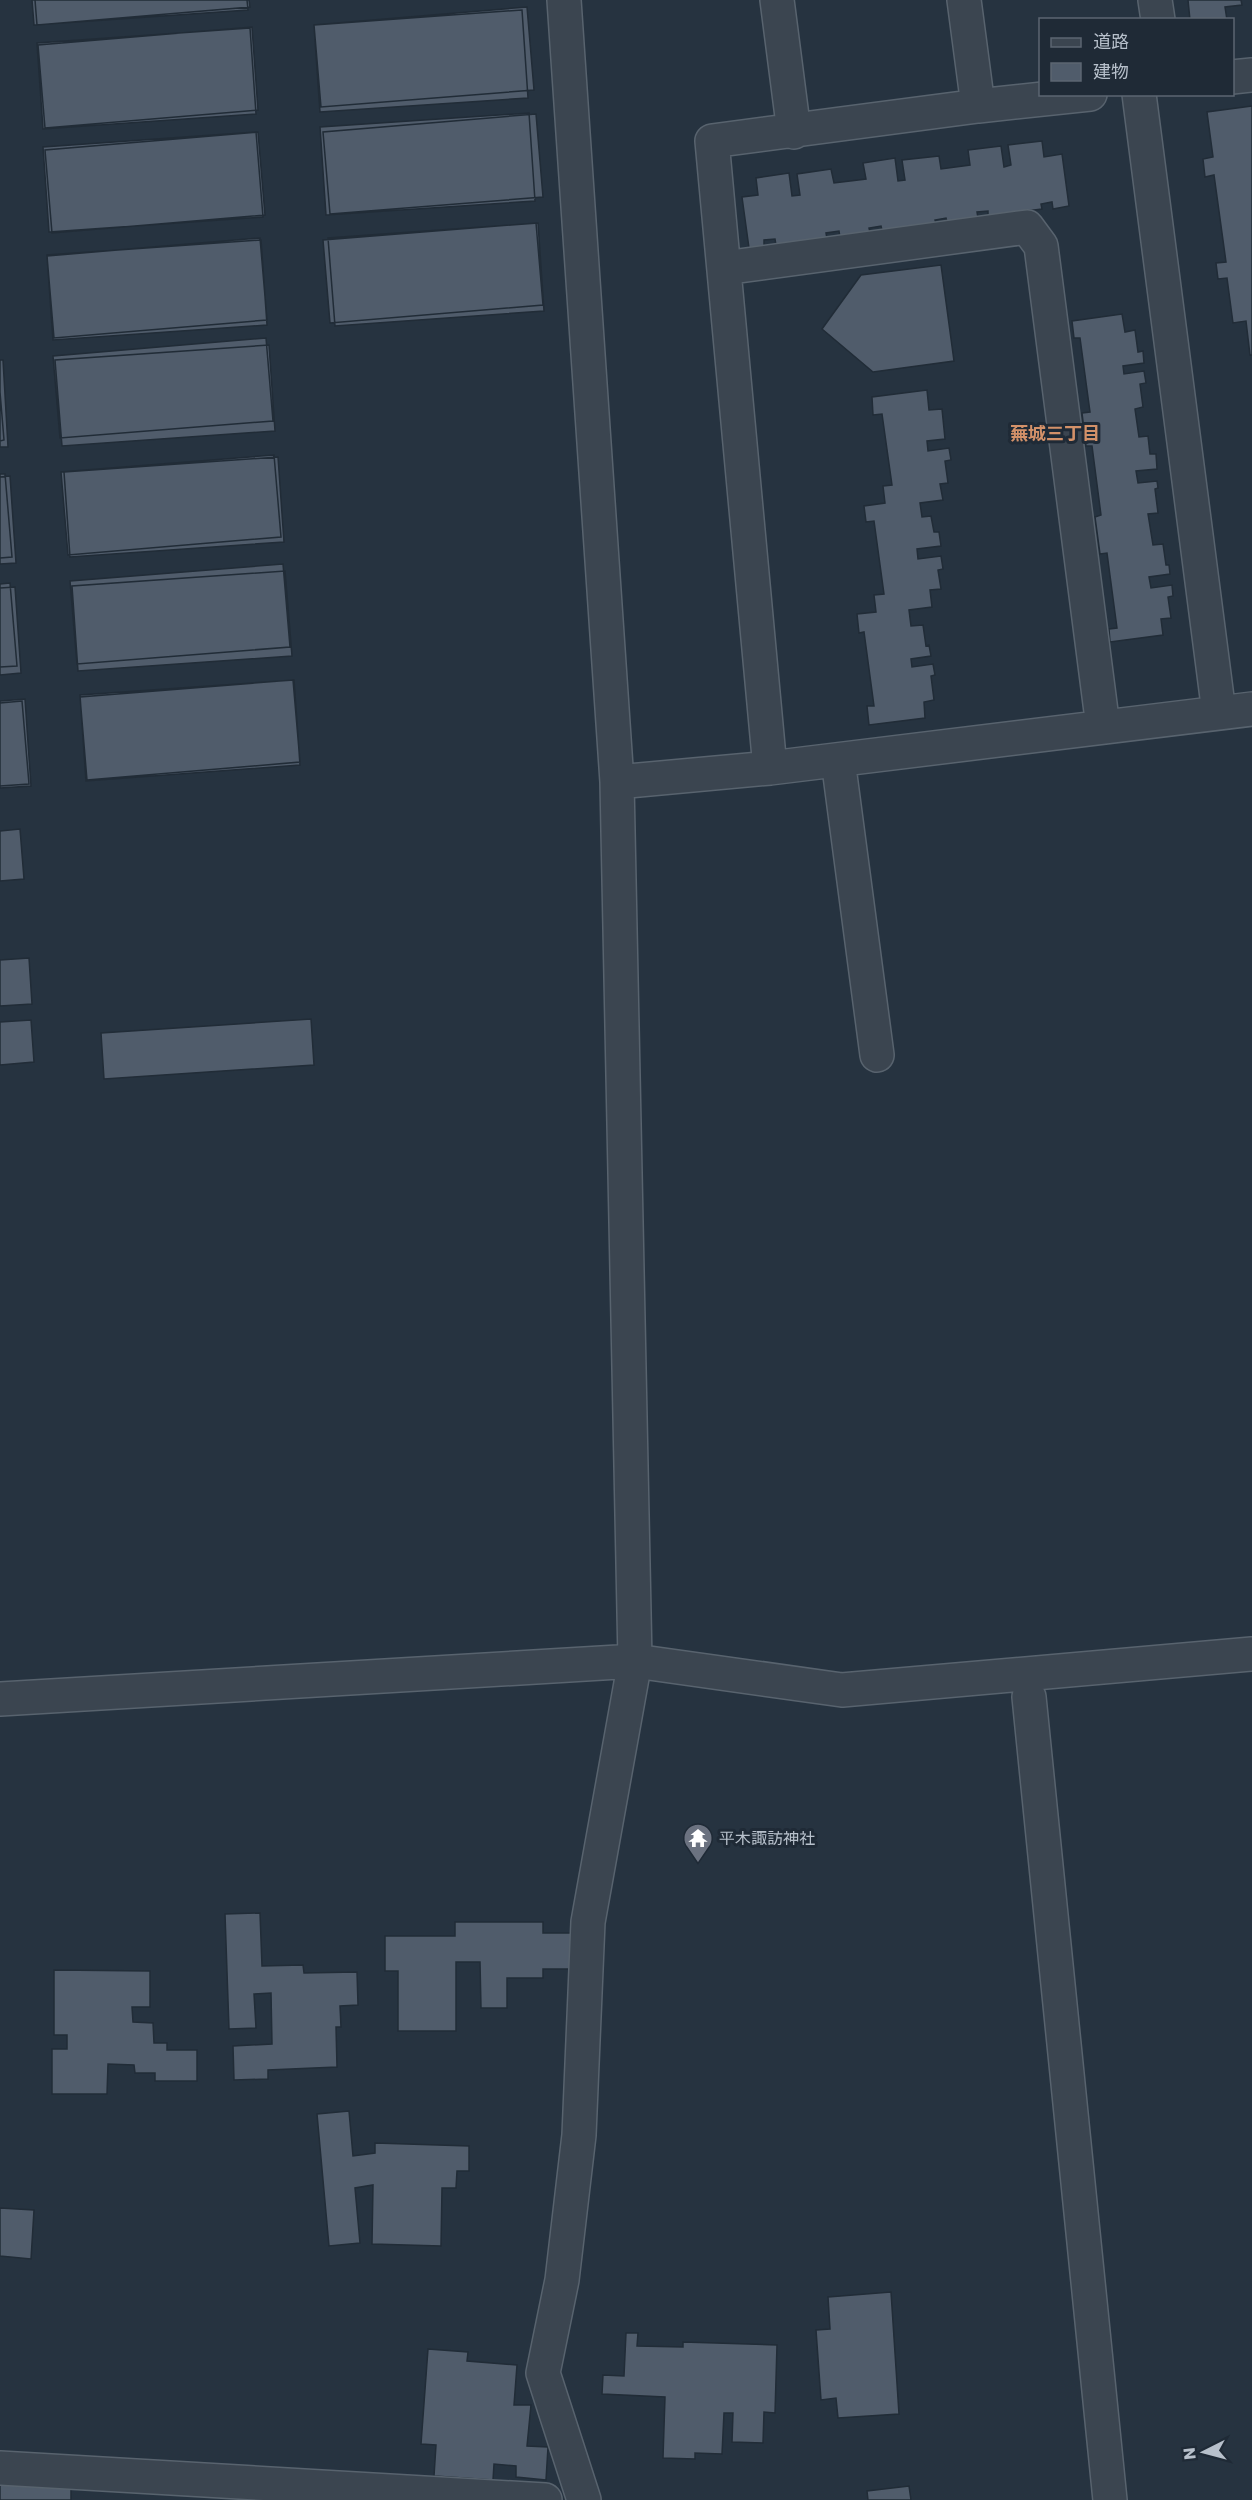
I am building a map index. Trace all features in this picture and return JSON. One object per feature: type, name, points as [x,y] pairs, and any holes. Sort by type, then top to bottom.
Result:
[{"type":"street","points":[[564,0],[617,782],[635,1661],[588,1922],[579,2135],[562,2280],[543,2373],[584,2500]]},
{"type":"street","points":[[777,0],[794,132]]},
{"type":"street","points":[[964,0],[978,106]]},
{"type":"street","points":[[1155,0],[1158,18]]},
{"type":"street","points":[[1234,77],[1252,75]]},
{"type":"street","points":[[770,768],[712,141],[1071,96]]},
{"type":"street","points":[[1140,96],[1219,713]]},
{"type":"street","points":[[724,268],[1028,227],[1041,246],[1103,727]]},
{"type":"street","points":[[617,782],[770,768],[1252,709]]},
{"type":"street","points":[[838,760],[877,1055]]},
{"type":"street","points":[[0,1699],[635,1661],[842,1690],[1252,1654]]},
{"type":"street","points":[[1029,1697],[1110,2500]]},
{"type":"street","points":[[0,2468],[129,2488],[544,2500]]},
{"type":"building","points":[[32,0],[247,0],[248,10],[34,25]]},
{"type":"building","points":[[35,0],[249,0],[250,7],[37,25]]},
{"type":"building","points":[[1188,0],[1241,0],[1242,5],[1225,7],[1227,18],[1190,18]]},
{"type":"building","points":[[527,7],[534,90],[321,107],[314,25]]},
{"type":"building","points":[[522,10],[528,98],[320,112],[314,25]]},
{"type":"building","points":[[252,27],[258,110],[45,128],[38,45]]},
{"type":"building","points":[[250,28],[256,114],[43,129],[37,43]]},
{"type":"building","points":[[1252,106],[1252,355],[1250,355],[1246,321],[1233,323],[1227,278],[1218,279],[1216,263],[1226,262],[1214,175],[1205,177],[1203,159],[1213,157],[1207,112]]},
{"type":"building","points":[[529,113],[535,201],[326,215],[320,127]]},
{"type":"building","points":[[536,114],[543,197],[330,214],[323,132]]},
{"type":"building","points":[[256,132],[263,217],[49,232],[43,147]]},
{"type":"building","points":[[258,132],[265,215],[52,233],[45,150]]},
{"type":"building","points":[[1042,141],[1044,157],[1062,154],[1069,206],[1053,209],[1052,202],[1041,204],[1042,209],[988,216],[988,211],[977,212],[978,218],[947,222],[946,218],[935,220],[936,223],[882,230],[881,226],[869,228],[870,232],[840,237],[839,231],[826,233],[827,239],[776,245],[775,239],[764,240],[764,246],[749,248],[742,197],[758,195],[756,178],[789,173],[792,196],[800,195],[797,174],[831,169],[834,183],[866,179],[863,163],[895,158],[898,181],[905,180],[902,160],[939,156],[941,169],[970,165],[968,150],[1001,146],[1004,167],[1011,165],[1008,145]]},
{"type":"building","points":[[536,223],[543,305],[330,323],[323,240]]},
{"type":"building","points":[[538,223],[544,311],[335,326],[328,238]]},
{"type":"building","points":[[260,238],[267,320],[54,338],[47,256]]},
{"type":"building","points":[[261,240],[267,325],[53,340],[47,255]]},
{"type":"building","points":[[941,265],[954,361],[873,372],[822,329],[861,275]]},
{"type":"building","points":[[1122,314],[1125,332],[1135,330],[1138,352],[1143,351],[1144,363],[1123,366],[1124,374],[1144,371],[1146,383],[1140,384],[1143,407],[1135,409],[1139,437],[1148,436],[1150,454],[1156,454],[1157,469],[1136,471],[1138,483],[1157,481],[1158,488],[1155,489],[1158,513],[1148,514],[1153,545],[1163,544],[1166,565],[1169,565],[1170,574],[1149,577],[1151,588],[1172,585],[1173,596],[1168,597],[1171,618],[1161,619],[1163,635],[1110,642],[1109,629],[1117,628],[1107,553],[1100,554],[1095,517],[1101,515],[1092,446],[1086,446],[1082,413],[1090,412],[1080,338],[1074,338],[1072,321]]},
{"type":"building","points":[[266,338],[273,421],[60,438],[53,356]]},
{"type":"building","points":[[269,345],[275,431],[62,446],[55,360]]},
{"type":"building","points":[[0,360],[3,360],[8,447],[0,447]]},
{"type":"building","points":[[927,390],[929,410],[942,409],[945,439],[927,441],[928,451],[949,448],[951,460],[945,461],[948,483],[940,484],[943,500],[920,503],[922,517],[931,516],[934,532],[939,532],[941,546],[917,549],[918,559],[941,556],[943,569],[938,570],[941,589],[930,590],[932,607],[909,610],[911,626],[923,625],[926,646],[929,645],[931,656],[911,659],[912,667],[933,664],[935,675],[931,676],[934,700],[924,702],[925,718],[869,725],[867,706],[874,706],[864,632],[859,633],[857,614],[876,612],[874,595],[884,594],[874,521],[866,522],[864,506],[885,503],[883,486],[892,485],[882,414],[873,415],[872,397]]},
{"type":"building","points":[[0,392],[4,440],[0,441]]},
{"type":"building","points":[[274,455],[281,537],[68,555],[61,472]]},
{"type":"building","points":[[278,457],[284,542],[70,557],[64,472]]},
{"type":"building","points":[[0,474],[5,474],[12,557],[0,558]]},
{"type":"building","points":[[10,476],[16,563],[0,564],[0,477]]},
{"type":"building","points":[[283,564],[290,647],[77,664],[70,581]]},
{"type":"building","points":[[285,571],[292,656],[78,671],[72,586]]},
{"type":"building","points":[[10,583],[17,666],[0,667],[0,584]]},
{"type":"building","points":[[15,587],[21,673],[0,675],[0,588]]},
{"type":"building","points":[[293,680],[300,762],[87,780],[80,697]]},
{"type":"building","points":[[294,680],[300,765],[86,781],[80,695]]},
{"type":"building","points":[[25,699],[31,786],[0,788],[0,701]]},
{"type":"building","points":[[22,701],[29,784],[0,786],[0,703]]},
{"type":"building","points":[[20,829],[24,879],[0,881],[0,831]]},
{"type":"building","points":[[29,958],[32,1004],[0,1006],[0,960]]},
{"type":"building","points":[[311,1019],[314,1065],[104,1079],[101,1033]]},
{"type":"building","points":[[31,1020],[34,1062],[0,1065],[0,1022]]},
{"type":"building","points":[[260,1913],[262,1966],[303,1965],[304,1973],[357,1972],[358,2005],[340,2006],[341,2027],[336,2027],[337,2067],[268,2070],[268,2079],[234,2080],[233,2046],[272,2044],[271,1993],[254,1994],[256,2028],[229,2029],[225,1914]]},
{"type":"building","points":[[455,1922],[543,1922],[543,1933],[571,1933],[571,1969],[543,1969],[543,1978],[507,1978],[507,2008],[481,2008],[480,1962],[456,1962],[456,2031],[398,2031],[398,1971],[385,1971],[385,1936],[455,1936]]},
{"type":"building","points":[[54,1970],[150,1971],[150,2007],[132,2007],[133,2022],[153,2023],[154,2043],[167,2043],[167,2050],[197,2050],[197,2081],[155,2081],[155,2073],[135,2073],[134,2065],[108,2064],[107,2094],[52,2094],[52,2049],[67,2049],[67,2035],[54,2035]]},
{"type":"building","points":[[349,2111],[353,2156],[375,2153],[375,2143],[469,2146],[469,2171],[457,2171],[456,2188],[442,2188],[441,2246],[372,2244],[373,2185],[355,2188],[360,2243],[329,2246],[317,2114]]},
{"type":"building","points":[[0,2208],[34,2210],[31,2259],[0,2256]]},
{"type":"building","points":[[0,2208],[34,2210],[31,2259],[0,2256]]},
{"type":"building","points":[[891,2292],[899,2414],[838,2418],[836,2398],[821,2400],[816,2330],[830,2329],[828,2297]]},
{"type":"building","points":[[626,2333],[638,2333],[637,2346],[683,2347],[683,2342],[777,2345],[775,2413],[764,2412],[763,2443],[732,2442],[733,2413],[724,2413],[722,2454],[695,2453],[695,2459],[663,2458],[665,2397],[602,2394],[603,2375],[624,2376]]},
{"type":"building","points":[[428,2349],[468,2352],[467,2361],[517,2365],[514,2405],[531,2405],[527,2446],[548,2447],[546,2480],[516,2477],[516,2466],[494,2464],[493,2480],[434,2476],[436,2445],[421,2444]]},
{"type":"building","points":[[0,2479],[71,2484],[71,2500],[0,2500]]},
{"type":"building","points":[[0,2479],[71,2484],[71,2500],[0,2500]]},
{"type":"building","points":[[909,2486],[911,2500],[868,2500],[867,2491]]},
{"type":"place","name":"平木諏訪神社","points":[[698,1864]]},
{"type":"district","name":"蕪城三丁目","points":[[1055,434]]}]
